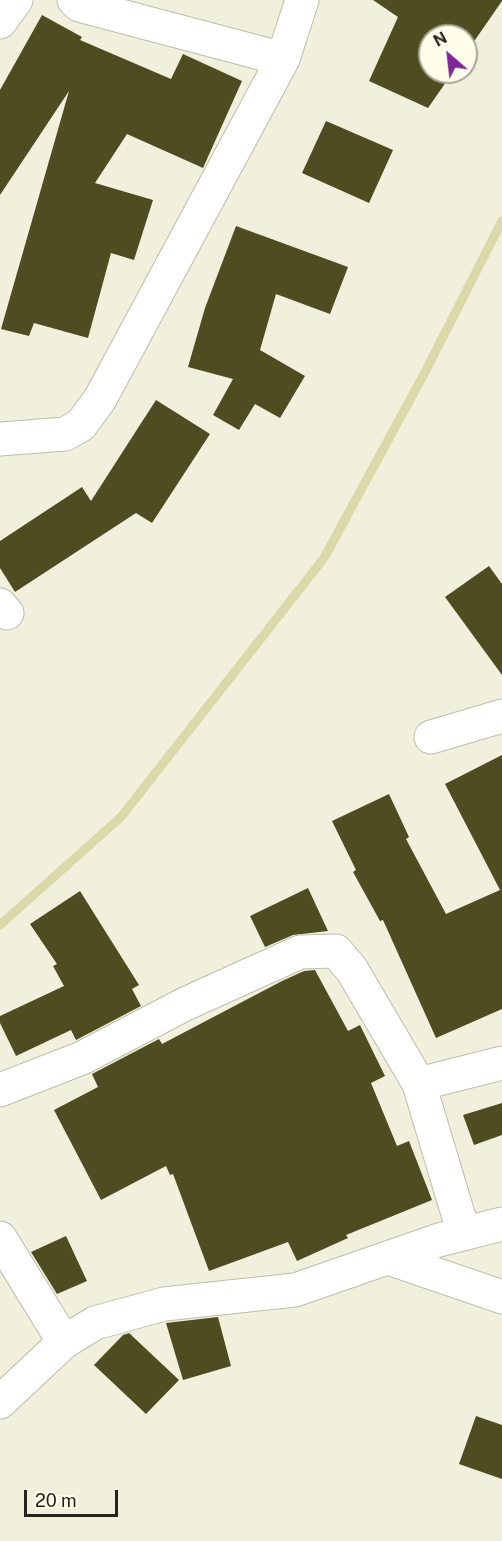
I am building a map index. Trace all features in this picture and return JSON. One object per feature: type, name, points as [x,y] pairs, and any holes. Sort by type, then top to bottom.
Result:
[{"type":"street","points":[[0,22],[15,0]]},
{"type":"street","points":[[74,0],[79,5],[283,59]]},
{"type":"street","points":[[0,439],[65,434],[81,425],[100,399],[283,59],[302,0]]},
{"type":"street","points":[[431,737],[502,717]]},
{"type":"street","points":[[0,1090],[82,1058],[185,1004],[300,951],[336,951],[352,969],[419,1084],[464,1234]]},
{"type":"street","points":[[419,1084],[502,1064]]},
{"type":"street","points":[[0,1402],[64,1342],[95,1323],[165,1304],[295,1290],[388,1258],[502,1224]]},
{"type":"street","points":[[0,1238],[64,1342]]},
{"type":"street","points":[[388,1258],[502,1297]]},
{"type":"building","points":[[373,0],[502,0],[478,36],[478,24],[418,24],[418,84],[445,84],[428,108],[369,81],[398,17]]},
{"type":"building","points":[[42,15],[82,37],[80,40],[171,79],[183,54],[242,81],[203,168],[127,134],[95,183],[153,200],[134,260],[111,253],[88,338],[34,323],[29,336],[1,329],[69,91],[0,195],[0,90]]},
{"type":"building","points":[[326,121],[393,150],[369,203],[302,173]]},
{"type":"building","points":[[236,226],[348,267],[330,314],[276,294],[260,350],[305,376],[280,418],[255,404],[239,430],[213,415],[233,379],[188,367],[205,308]]},
{"type":"building","points":[[156,400],[210,434],[152,523],[136,513],[15,592],[0,568],[0,541],[82,487],[91,501]]},
{"type":"building","points":[[489,566],[502,584],[502,675],[445,597]]},
{"type":"building","points":[[502,755],[502,1009],[436,1038],[383,920],[380,921],[353,872],[356,870],[332,821],[389,794],[409,837],[406,839],[446,914],[500,890],[445,784]]},
{"type":"building","points":[[308,888],[328,931],[293,935],[265,947],[250,916]]},
{"type":"building","points":[[80,891],[139,985],[132,989],[141,1006],[76,1040],[71,1030],[16,1056],[0,1023],[0,1016],[64,986],[53,966],[57,964],[30,924]]},
{"type":"building","points":[[315,970],[348,1031],[360,1025],[385,1076],[371,1083],[397,1146],[409,1141],[432,1200],[346,1235],[348,1238],[297,1261],[288,1242],[209,1271],[173,1174],[170,1175],[166,1166],[101,1200],[54,1110],[98,1087],[92,1074],[159,1039],[162,1044],[282,981],[304,971]]},
{"type":"building","points":[[502,1103],[502,1135],[474,1145],[463,1115]]},
{"type":"building","points":[[66,1236],[87,1281],[57,1294],[31,1252]]},
{"type":"building","points":[[218,1317],[231,1366],[183,1380],[166,1323]]},
{"type":"building","points":[[129,1333],[179,1380],[146,1414],[94,1365],[123,1335]]},
{"type":"building","points":[[476,1416],[502,1425],[502,1479],[459,1464]]},
{"type":"waterway","points":[[0,925],[121,817],[324,558],[424,374],[502,221]]}]
